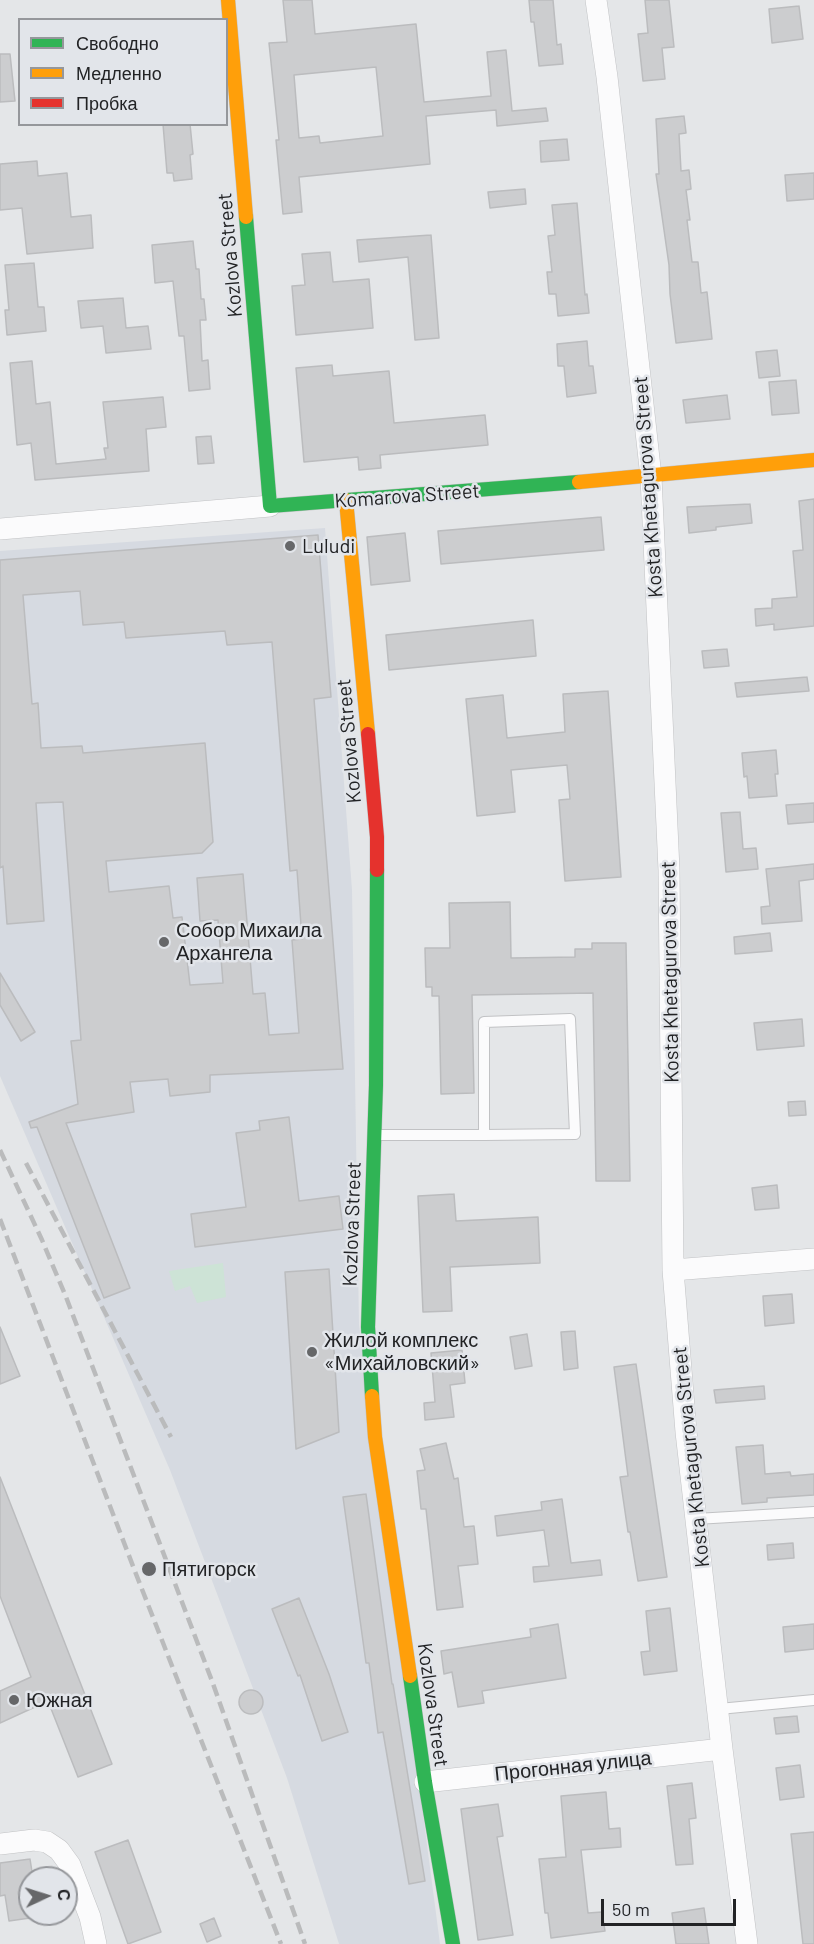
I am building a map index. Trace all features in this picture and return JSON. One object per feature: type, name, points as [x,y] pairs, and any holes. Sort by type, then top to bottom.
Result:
[{"type":"street","name":"Kozlova Street","points":[[228,0],[270,506]]},
{"type":"street","name":"Kosta Khetagurova Street","points":[[596,0],[608,77],[651,477],[669,870],[673,1270],[686,1432],[747,1944]]},
{"type":"street","name":"Komarova Street","points":[[0,529],[651,477],[814,459]]},
{"type":"street","name":"Kozlova Street","points":[[346,500],[377,837],[375,1135],[368,1327],[375,1437],[424,1782],[453,1944]]},
{"type":"street","points":[[673,1270],[814,1259]]},
{"type":"street","name":"Прогонная улица","points":[[424,1782],[722,1749]]},
{"type":"street","points":[[6,1843],[34,1840],[47,1842],[59,1850],[70,1866],[90,1917],[96,1944]]},
{"type":"lane","points":[[375,1135],[484,1135],[575,1134],[570,1019],[484,1022],[484,1135]]},
{"type":"lane","points":[[696,1519],[814,1512]]},
{"type":"lane","points":[[718,1709],[814,1700]]},
{"type":"shaded area","points":[[325,528],[352,890],[359,1325],[440,1944],[339,1944],[287,1778],[170,1470],[0,1076],[0,551]]},
{"type":"green space","points":[[223,1263],[226,1297],[197,1303],[190,1286],[175,1291],[169,1271]]},
{"type":"building","points":[[283,0],[312,0],[315,34],[416,24],[424,102],[491,96],[487,52],[506,50],[512,111],[546,108],[548,121],[497,126],[496,110],[426,116],[430,164],[299,177],[302,212],[283,214],[276,140],[279,140],[269,43],[287,42]],"holes":[[[376,67],[383,136],[320,143],[319,136],[299,138],[294,75]]]},
{"type":"building","points":[[529,0],[553,0],[557,45],[561,44],[563,64],[539,66]]},
{"type":"building","points":[[645,0],[669,0],[674,47],[662,48],[665,79],[643,81],[638,34],[648,33]]},
{"type":"building","points":[[799,6],[803,39],[772,43],[769,9]]},
{"type":"building","points":[[0,54],[10,54],[15,101],[0,102]]},
{"type":"building","points":[[684,116],[686,133],[679,134],[681,171],[689,170],[691,189],[686,190],[692,262],[698,262],[701,293],[707,292],[712,339],[676,343],[669,265],[656,174],[659,174],[656,119]]},
{"type":"building","points":[[163,126],[190,126],[193,154],[190,155],[192,179],[174,181],[173,173],[167,173]]},
{"type":"building","points":[[567,139],[569,160],[541,162],[540,141]]},
{"type":"building","points":[[37,161],[38,176],[67,173],[71,217],[91,215],[93,248],[27,254],[22,208],[0,210],[0,164]]},
{"type":"building","points":[[814,173],[814,199],[787,201],[785,175]]},
{"type":"building","points":[[525,189],[526,204],[490,208],[488,192]]},
{"type":"building","points":[[577,203],[585,295],[587,294],[589,313],[558,316],[556,294],[549,294],[547,272],[552,272],[548,236],[555,235],[552,205]]},
{"type":"building","points":[[431,235],[439,338],[415,340],[408,257],[359,262],[357,240]]},
{"type":"building","points":[[193,241],[206,320],[200,320],[202,361],[208,360],[210,389],[189,391],[184,336],[179,336],[173,281],[155,283],[152,245]]},
{"type":"building","points":[[330,252],[333,282],[369,279],[373,328],[296,335],[292,286],[305,285],[302,254]]},
{"type":"building","points":[[34,263],[38,307],[44,307],[46,331],[7,335],[5,310],[9,310],[5,265]]},
{"type":"building","points":[[123,298],[126,328],[148,326],[151,349],[106,353],[103,326],[81,328],[78,301]]},
{"type":"building","points":[[587,341],[589,366],[593,366],[596,393],[567,397],[564,366],[558,366],[557,344]]},
{"type":"building","points":[[777,350],[780,376],[759,378],[756,352]]},
{"type":"building","points":[[32,361],[36,404],[50,402],[56,464],[106,459],[104,448],[108,448],[103,402],[163,397],[166,427],[146,429],[149,471],[35,480],[31,443],[17,445],[10,363]]},
{"type":"building","points":[[332,365],[333,376],[389,371],[394,423],[485,415],[488,445],[380,455],[381,468],[359,470],[358,457],[304,462],[296,368]]},
{"type":"building","points":[[796,380],[799,413],[772,415],[769,382]]},
{"type":"building","points":[[727,395],[730,419],[686,423],[683,400]]},
{"type":"building","points":[[211,436],[214,463],[198,464],[196,437]]},
{"type":"building","points":[[814,499],[814,626],[774,630],[774,624],[756,626],[755,609],[772,608],[772,599],[797,597],[793,551],[803,550],[799,501]]},
{"type":"building","points":[[750,504],[752,523],[689,533],[687,507]]},
{"type":"building","points":[[601,517],[604,550],[441,564],[438,531]]},
{"type":"building","points":[[405,533],[410,581],[371,585],[367,537]]},
{"type":"building","points":[[318,535],[331,697],[314,699],[343,1069],[210,1075],[210,1092],[170,1096],[168,1079],[130,1082],[134,1112],[66,1123],[130,1288],[104,1298],[37,1127],[31,1128],[29,1122],[78,1104],[71,1041],[81,1040],[63,802],[36,803],[44,921],[7,924],[3,866],[0,868],[0,560]],"holes":[[[80,591],[83,625],[124,622],[126,638],[225,631],[227,645],[272,642],[290,871],[297,870],[302,939],[292,940],[299,1033],[269,1035],[265,993],[253,994],[243,874],[197,878],[200,921],[218,920],[223,983],[190,985],[182,917],[173,918],[169,886],[109,892],[106,861],[202,853],[213,842],[205,743],[83,753],[82,746],[41,748],[38,703],[32,704],[23,595]]]},
{"type":"building","points":[[533,620],[536,656],[389,670],[386,635]]},
{"type":"building","points":[[727,649],[729,666],[704,668],[702,651]]},
{"type":"building","points":[[807,677],[809,691],[737,697],[735,683]]},
{"type":"building","points":[[608,691],[621,877],[565,881],[559,800],[570,799],[567,765],[511,770],[515,812],[477,816],[466,699],[503,695],[507,738],[565,732],[563,694]]},
{"type":"building","points":[[776,750],[777,796],[749,798],[742,753]]},
{"type":"building","points":[[814,803],[814,822],[788,824],[786,805]]},
{"type":"building","points":[[740,812],[743,849],[756,848],[758,869],[726,872],[721,813]]},
{"type":"building","points":[[814,864],[814,879],[799,881],[802,921],[762,924],[761,907],[770,906],[766,869]]},
{"type":"building","points":[[510,902],[511,958],[575,957],[575,949],[592,949],[592,943],[626,943],[630,1181],[596,1181],[593,993],[472,995],[474,1093],[441,1094],[439,996],[432,996],[432,987],[426,987],[425,948],[450,948],[449,903]]},
{"type":"building","points":[[770,933],[772,951],[735,954],[734,937]]},
{"type":"building","points":[[0,973],[35,1032],[21,1041],[0,1005]]},
{"type":"building","points":[[802,1019],[804,1046],[757,1050],[754,1023]]},
{"type":"building","points":[[805,1101],[806,1115],[789,1116],[788,1102]]},
{"type":"building","points":[[289,1117],[299,1201],[339,1196],[343,1229],[195,1247],[191,1214],[246,1207],[236,1133],[260,1130],[259,1121]]},
{"type":"building","points":[[777,1185],[779,1208],[755,1210],[752,1188]]},
{"type":"building","points":[[454,1194],[456,1221],[538,1217],[540,1263],[450,1267],[452,1311],[423,1312],[418,1196]]},
{"type":"building","name":"Жилой комплекс «Михайловский»","points":[[329,1269],[339,1432],[296,1449],[285,1272]]},
{"type":"building","points":[[792,1294],[794,1323],[765,1326],[763,1296]]},
{"type":"building","points":[[0,1327],[20,1376],[0,1384]]},
{"type":"building","points":[[575,1331],[578,1368],[564,1370],[561,1332]]},
{"type":"building","points":[[527,1334],[532,1366],[515,1369],[510,1337]]},
{"type":"building","points":[[462,1350],[465,1383],[450,1385],[454,1417],[425,1420],[424,1403],[435,1402],[431,1353]]},
{"type":"building","points":[[636,1364],[667,1577],[638,1581],[620,1477],[628,1476],[614,1367]]},
{"type":"building","points":[[764,1386],[765,1399],[716,1403],[714,1390]]},
{"type":"building","points":[[446,1443],[454,1479],[458,1478],[464,1527],[474,1526],[478,1564],[458,1566],[463,1607],[437,1610],[426,1509],[421,1509],[417,1471],[425,1470],[420,1449]]},
{"type":"building","points":[[763,1445],[765,1474],[790,1472],[791,1476],[814,1474],[814,1495],[767,1498],[767,1502],[742,1504],[736,1447]]},
{"type":"building","points":[[0,1477],[112,1764],[78,1777],[48,1701],[0,1723],[0,1691],[31,1677],[0,1596]]},
{"type":"building","points":[[366,1494],[392,1684],[425,1881],[409,1884],[383,1732],[378,1733],[369,1663],[366,1663],[343,1497]]},
{"type":"building","points":[[562,1499],[571,1563],[600,1560],[602,1575],[534,1582],[533,1567],[549,1566],[544,1530],[497,1536],[495,1516],[542,1510],[541,1502]]},
{"type":"building","points":[[793,1543],[794,1558],[768,1560],[767,1545]]},
{"type":"building","points":[[299,1598],[329,1674],[348,1732],[322,1741],[300,1675],[298,1676],[272,1609]]},
{"type":"building","points":[[670,1608],[677,1671],[644,1675],[641,1652],[650,1651],[646,1611]]},
{"type":"building","points":[[558,1624],[566,1678],[482,1691],[484,1703],[458,1707],[452,1672],[444,1674],[441,1651],[531,1637],[530,1629]]},
{"type":"building","points":[[814,1624],[814,1649],[785,1652],[783,1627]]},
{"type":"building","points":[[251,1690],[260,1693],[263,1702],[260,1711],[251,1714],[242,1711],[239,1702],[242,1693]]},
{"type":"building","points":[[797,1716],[799,1732],[776,1734],[774,1718]]},
{"type":"building","points":[[800,1765],[804,1797],[780,1800],[776,1768]]},
{"type":"building","points":[[692,1783],[696,1818],[689,1819],[693,1864],[676,1865],[667,1786]]},
{"type":"building","points":[[606,1792],[609,1829],[620,1828],[621,1847],[581,1850],[588,1913],[602,1912],[605,1931],[551,1938],[548,1913],[545,1913],[539,1859],[566,1857],[561,1796]]},
{"type":"building","points":[[498,1804],[503,1836],[497,1837],[513,1935],[478,1940],[461,1809]]},
{"type":"building","points":[[814,1832],[814,1944],[803,1944],[791,1834]]},
{"type":"building","points":[[128,1840],[161,1932],[128,1944],[95,1852]]},
{"type":"building","points":[[30,1859],[31,1866],[18,1866],[18,1920],[9,1921],[5,1895],[0,1896],[0,1863]]},
{"type":"building","points":[[704,1908],[709,1944],[676,1944],[672,1913]]},
{"type":"building","points":[[214,1918],[221,1936],[207,1942],[200,1924]]},
{"type":"railway","points":[[0,1150],[66,1297],[212,1681],[305,1944]]},
{"type":"railway","points":[[26,1163],[171,1437]]},
{"type":"railway","points":[[0,1219],[281,1944]]},
{"type":"traffic: fast","points":[[246,217],[270,506],[579,482]]},
{"type":"traffic: fast","points":[[372,1396],[368,1327],[376,1085],[377,870]]},
{"type":"traffic: fast","points":[[410,1676],[425,1782],[453,1944]]},
{"type":"traffic: slow","points":[[228,0],[246,217]]},
{"type":"traffic: slow","points":[[579,482],[814,460]]},
{"type":"traffic: slow","points":[[346,500],[368,734]]},
{"type":"traffic: slow","points":[[372,1396],[375,1437],[410,1676]]},
{"type":"traffic: jam","points":[[368,734],[377,837],[377,870]]},
{"type":"place","name":"Luludi","points":[[290,546]]},
{"type":"place","name":"Собор Михаила Архангела","points":[[164,942]]},
{"type":"place","name":"Жилой комплекс «Михайловский»","points":[[312,1352]]},
{"type":"place","name":"Пятигорск","points":[[149,1569]]},
{"type":"place","name":"Южная","points":[[14,1700]]}]
